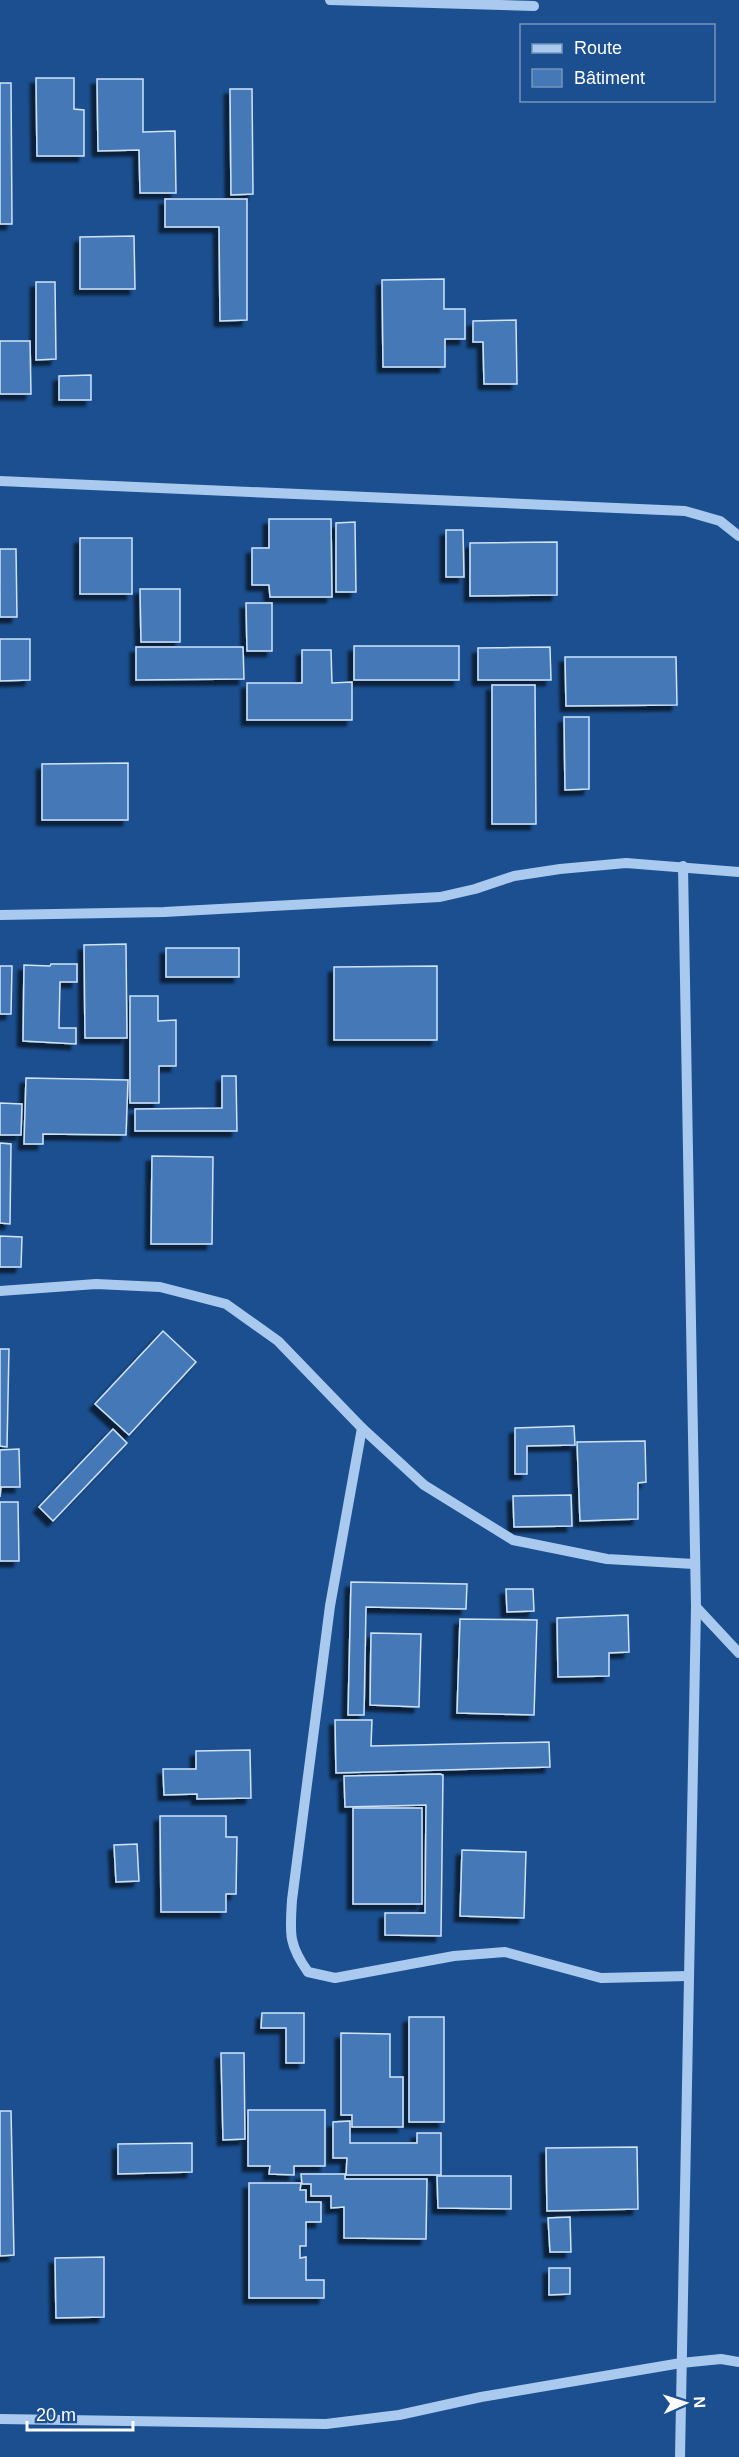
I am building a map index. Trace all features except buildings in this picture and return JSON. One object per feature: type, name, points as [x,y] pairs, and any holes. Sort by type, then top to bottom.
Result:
[{"type":"street","points":[[330,0],[534,6]]},
{"type":"street","points":[[0,481],[685,511],[720,521],[739,536]]},
{"type":"street","points":[[0,915],[164,912],[440,897],[475,889],[513,876],[626,863],[739,872]]},
{"type":"street","points":[[680,2457],[696,1607],[683,866]]},
{"type":"street","points":[[0,1292],[96,1284],[150,1286],[226,1304],[278,1341],[362,1428],[424,1485],[513,1540],[607,1559],[694,1564]]},
{"type":"street","points":[[362,1428],[330,1606],[292,1900],[290,1928],[294,1953],[308,1972],[335,1978],[454,1956],[506,1952],[601,1978],[689,1976]]},
{"type":"street","points":[[696,1607],[739,1653]]},
{"type":"street","points":[[0,2419],[326,2424],[399,2415],[481,2397],[681,2363],[721,2359],[739,2362]]}]
